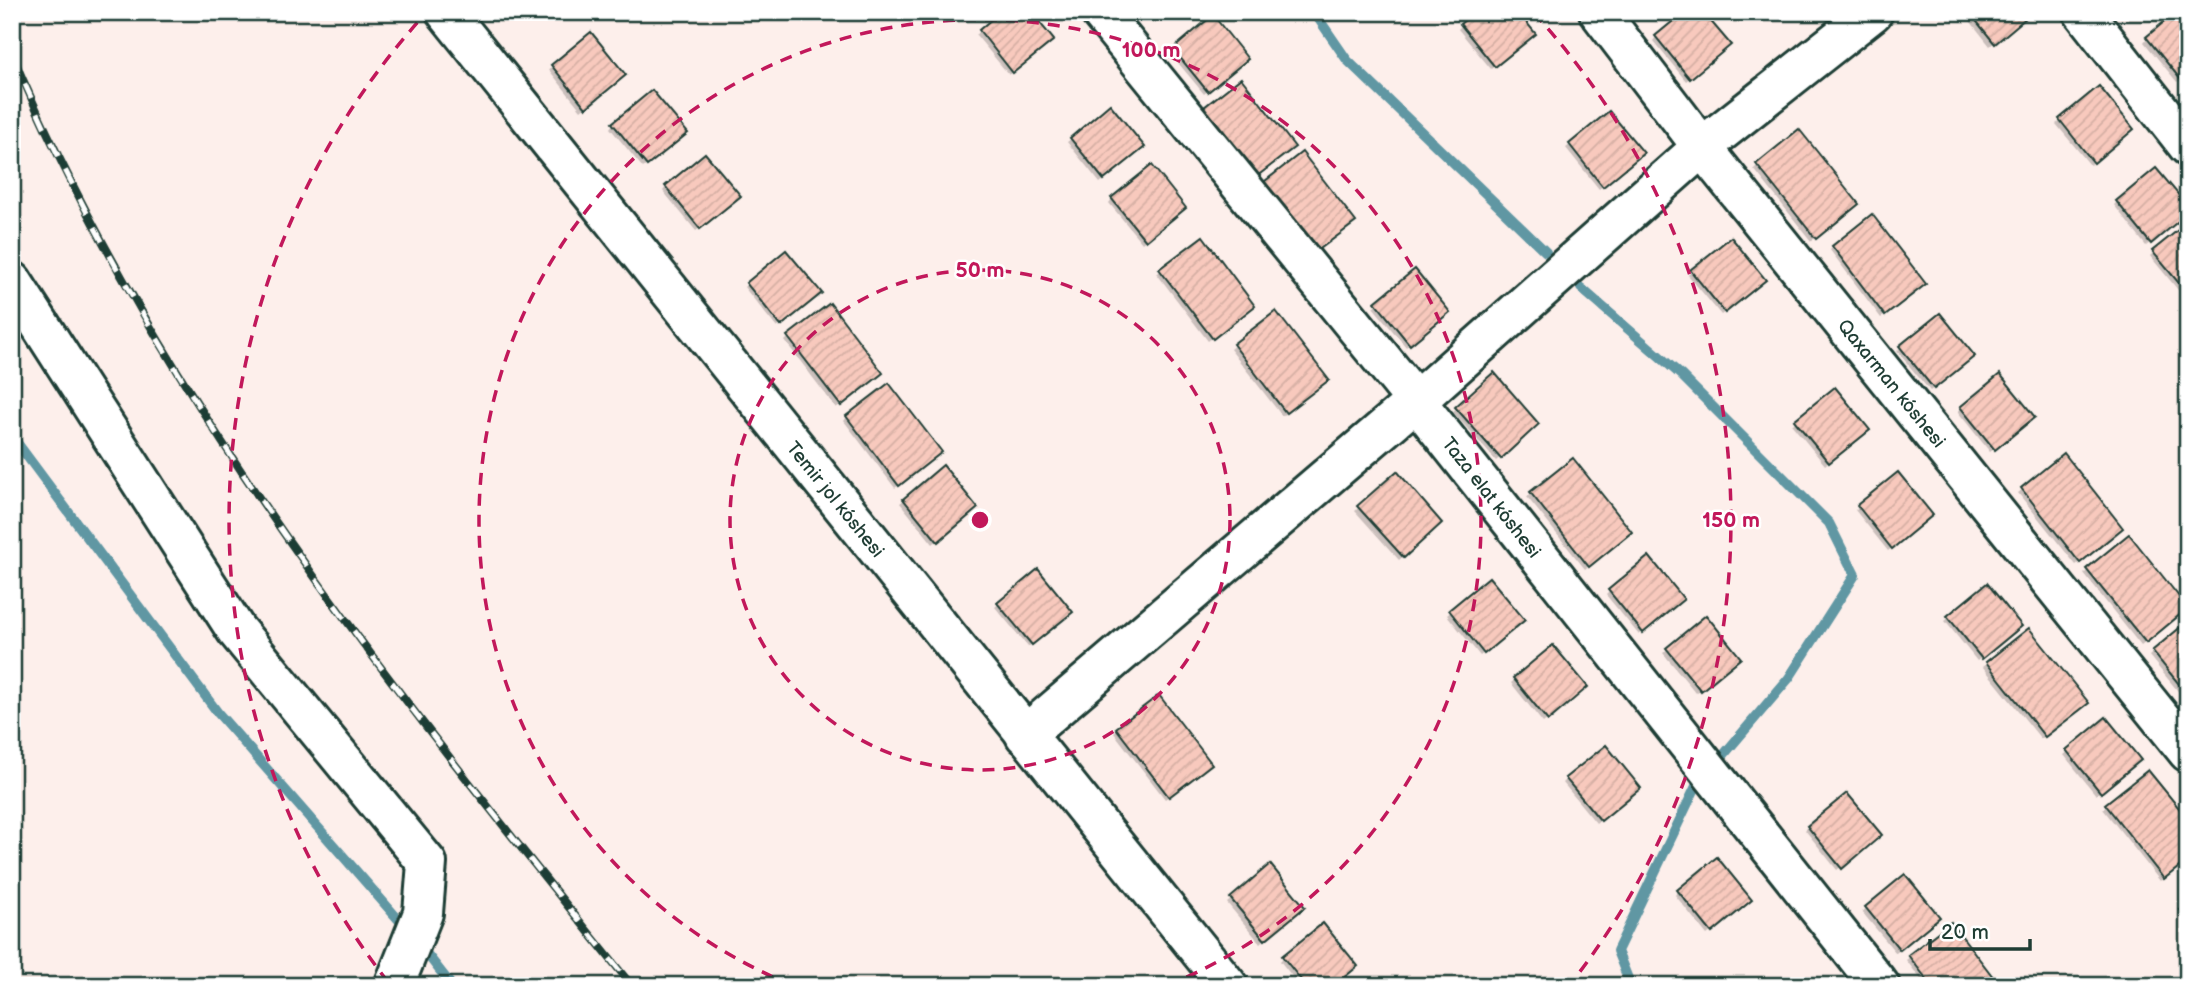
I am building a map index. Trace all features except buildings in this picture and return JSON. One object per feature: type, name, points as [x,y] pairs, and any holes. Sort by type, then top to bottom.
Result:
[{"type":"street","name":"Temir jol kóshesi","points":[[446,12],[1228,986]]},
{"type":"street","name":"Taza elat kóshesi","points":[[1100,12],[1416,401],[1880,986]]},
{"type":"street","name":"Qaxarman kóshesi","points":[[1599,12],[1702,147],[2188,752]]},
{"type":"street","points":[[1025,735],[1416,401],[1702,147],[1873,12]]},
{"type":"street","points":[[2083,12],[2188,146]]},
{"type":"street","points":[[12,281],[236,630],[427,863],[423,913],[394,986]]},
{"type":"waterway","points":[[1314,12],[1347,60],[1546,252]]},
{"type":"waterway","points":[[1581,288],[1681,375],[1829,523],[1855,575],[1789,678],[1721,758]]},
{"type":"waterway","points":[[12,436],[218,713],[398,919]]},
{"type":"waterway","points":[[1631,986],[1617,951],[1698,782]]},
{"type":"waterway","points":[[423,949],[452,986]]},
{"type":"railway","points":[[12,54],[71,181],[138,305],[211,424],[289,541],[371,655],[632,986]]}]
